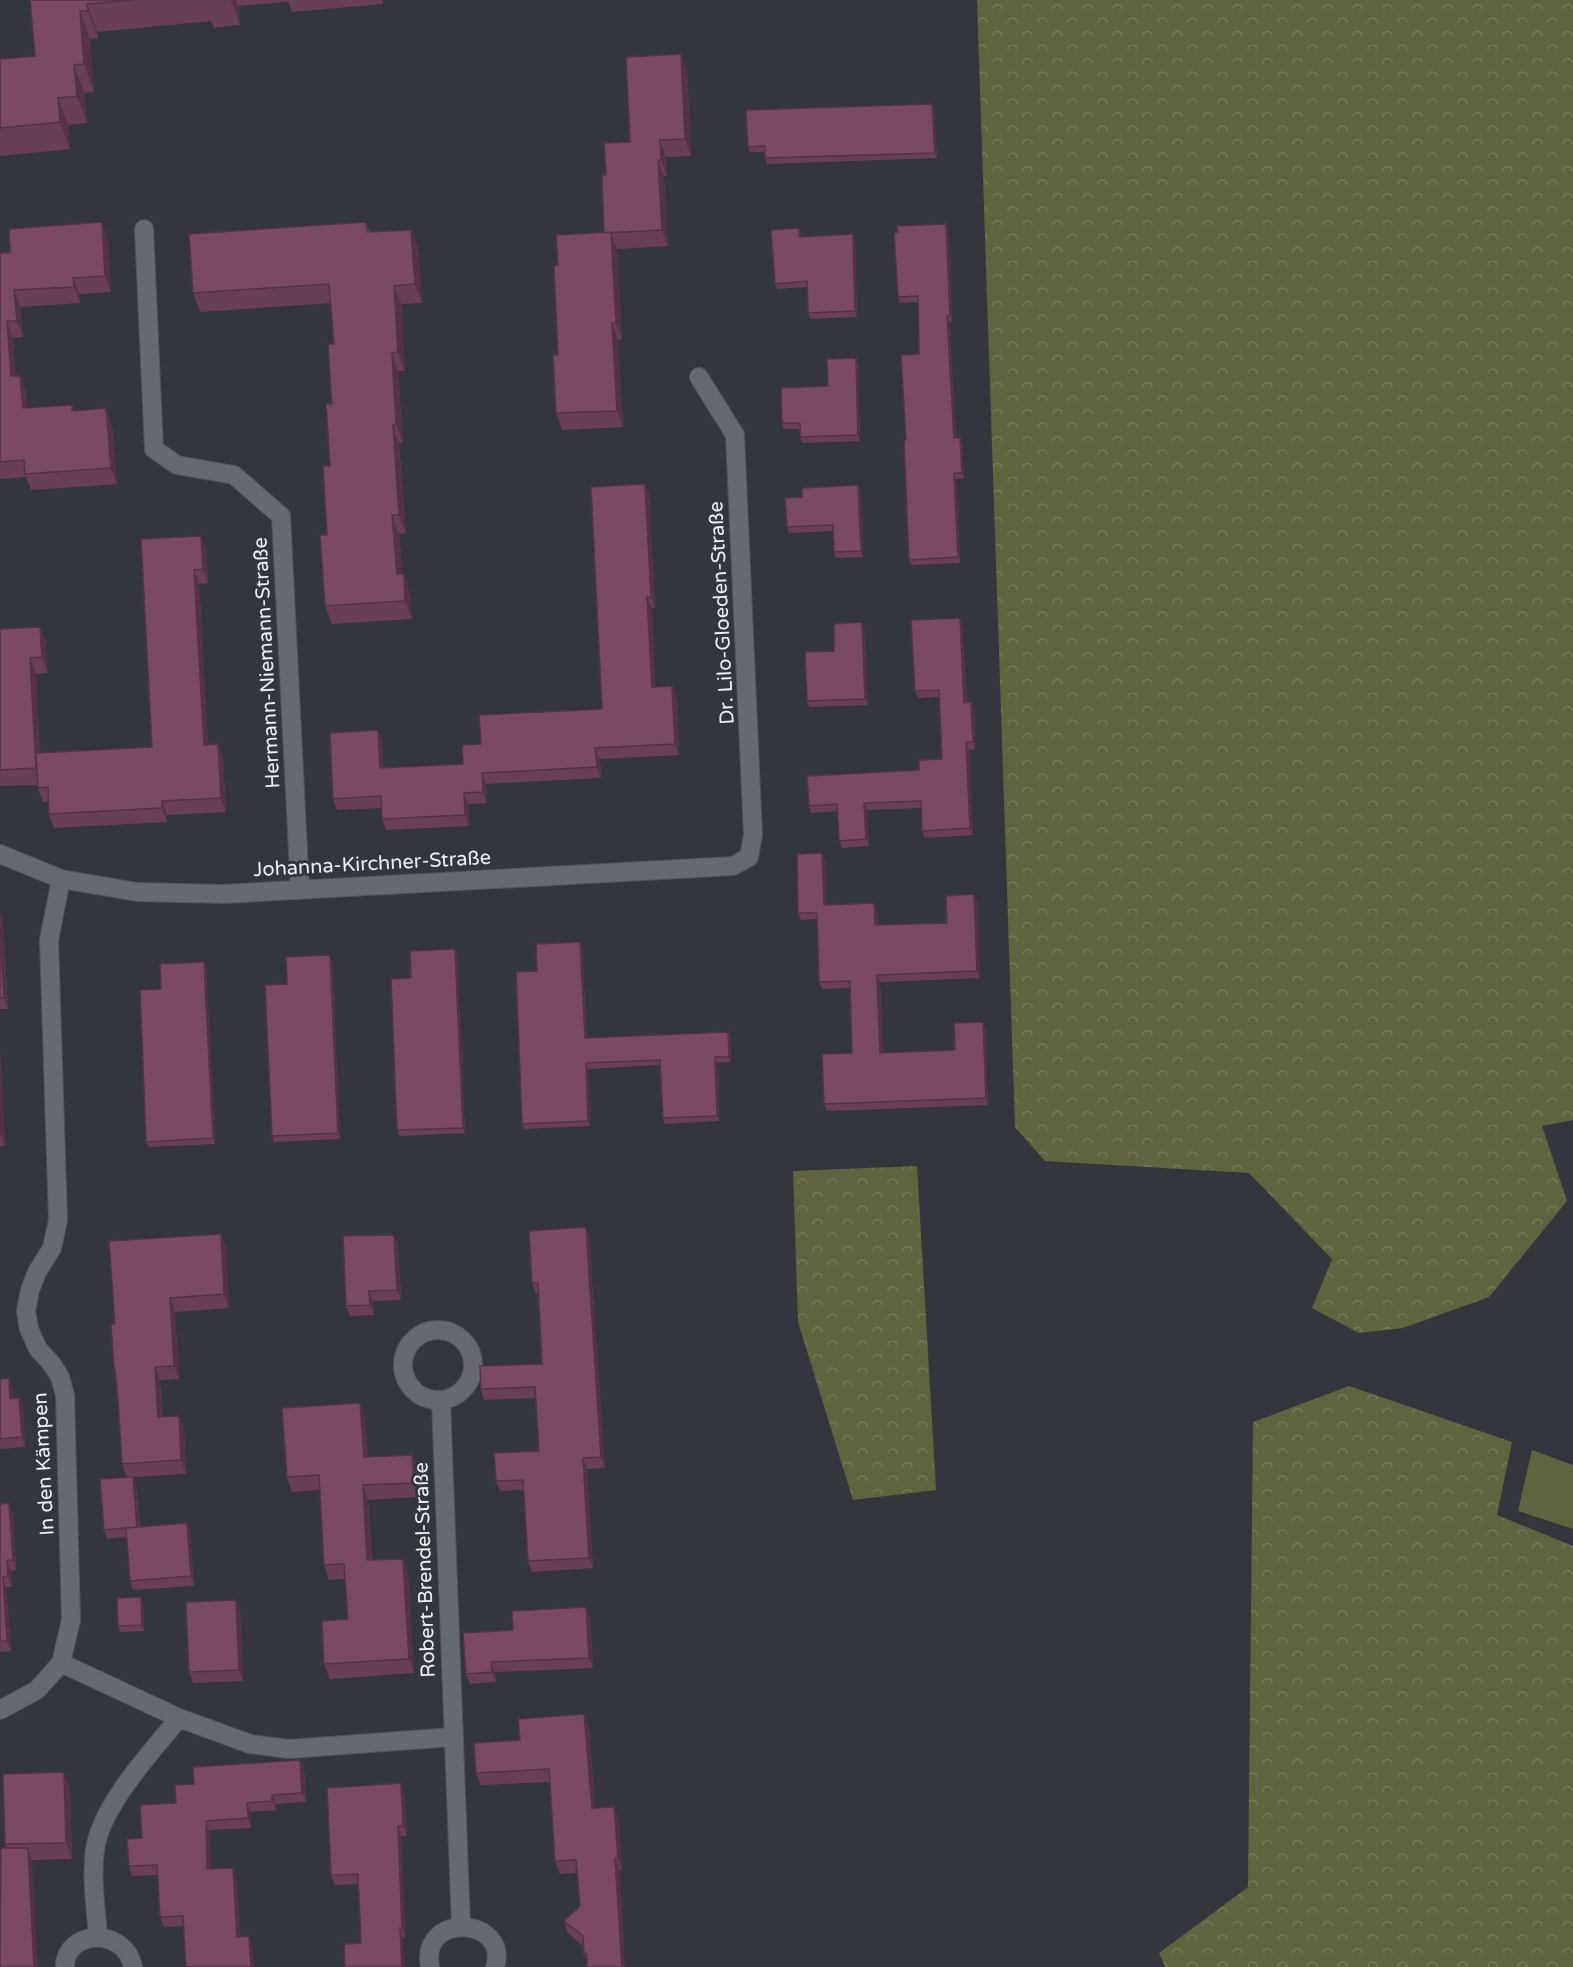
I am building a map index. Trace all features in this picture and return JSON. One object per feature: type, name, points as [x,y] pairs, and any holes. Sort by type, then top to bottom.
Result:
[{"type":"street","name":"Hermann-Niemann-Straße","points":[[144,229],[154,449],[177,465],[234,475],[281,516],[300,890]]},
{"type":"street","name":"Dr. Lilo-Gloeden-Straße","points":[[699,377],[735,435],[753,835],[749,857]]},
{"type":"street","name":"Johanna-Kirchner-Straße","points":[[0,854],[61,879],[137,892],[224,894],[733,866],[749,857]]},
{"type":"street","name":"In den Kämpen","points":[[0,1710],[37,1689],[61,1663],[71,1620],[65,1395],[60,1377],[38,1349],[29,1329],[26,1311],[30,1290],[37,1272],[52,1248],[58,1220],[49,940],[61,879]]},
{"type":"street","name":"Robert-Brendel-Straße","points":[[441,1401],[461,1925]]},
{"type":"street","points":[[61,1663],[179,1718],[250,1744],[289,1749],[453,1737]]},
{"type":"street","points":[[98,1937],[94,1861],[100,1827],[130,1779],[179,1718]]},
{"type":"street","points":[[429,1967],[431,1945],[444,1931],[461,1925],[479,1929],[492,1942],[497,1960],[495,1967]]},
{"type":"street","points":[[65,1967],[64,1962],[72,1949],[84,1940],[98,1937],[117,1942],[131,1956],[133,1967]]},
{"type":"green space","points":[[977,0],[1573,0],[1573,1120],[1542,1126],[1567,1201],[1489,1297],[1403,1328],[1359,1333],[1312,1308],[1332,1259],[1249,1173],[1045,1161],[1015,1127]]},
{"type":"green space","points":[[917,1166],[936,1490],[853,1500],[798,1322],[793,1171]]},
{"type":"green space","points":[[1349,1386],[1512,1442],[1497,1515],[1573,1546],[1573,1967],[1165,1967],[1159,1953],[1248,1887],[1253,1422]]},
{"type":"green space","points":[[1532,1450],[1573,1465],[1573,1529],[1518,1511]]},
{"type":"building","points":[[30,0],[133,0],[87,4],[88,11],[80,11],[84,64],[74,65],[77,96],[58,98],[60,122],[0,128],[0,59],[35,56]]},
{"type":"building","points":[[681,54],[685,139],[660,140],[661,160],[658,160],[662,230],[604,233],[602,175],[606,175],[604,143],[630,142],[626,57]]},
{"type":"building","points":[[932,104],[935,153],[765,158],[765,146],[748,147],[746,110]]},
{"type":"building","points":[[102,222],[105,276],[73,278],[74,287],[14,290],[17,321],[7,321],[11,376],[20,376],[23,408],[72,405],[72,411],[106,408],[111,468],[25,474],[24,460],[0,462],[0,253],[10,253],[9,229]]},
{"type":"building","points":[[366,222],[367,232],[411,230],[415,284],[394,286],[398,352],[392,353],[396,424],[393,425],[399,515],[392,515],[397,574],[404,574],[405,601],[325,606],[320,535],[327,535],[323,466],[330,466],[326,404],[332,404],[328,344],[334,344],[329,284],[193,293],[189,234]]},
{"type":"building","points":[[946,224],[950,316],[947,316],[954,438],[960,438],[962,473],[954,473],[958,557],[909,560],[901,355],[919,354],[918,296],[898,297],[894,233],[898,232],[897,226]]},
{"type":"building","points":[[799,228],[799,237],[853,234],[855,311],[808,313],[807,281],[775,284],[771,230]]},
{"type":"building","points":[[611,232],[616,323],[612,323],[617,411],[556,413],[553,355],[558,355],[554,266],[558,265],[556,235]]},
{"type":"building","points":[[856,358],[858,435],[800,437],[800,423],[782,423],[781,388],[828,386],[827,359]]},
{"type":"building","points":[[645,484],[651,597],[647,597],[652,687],[672,686],[675,744],[595,748],[597,767],[482,773],[483,792],[464,793],[465,815],[382,819],[381,796],[333,799],[330,733],[378,730],[380,768],[463,764],[462,745],[481,744],[479,715],[602,709],[591,487]]},
{"type":"building","points":[[858,485],[861,551],[834,552],[833,525],[787,527],[785,498],[802,497],[802,488]]},
{"type":"building","points":[[201,536],[203,569],[194,570],[204,745],[218,744],[221,798],[162,801],[162,808],[49,814],[48,787],[38,788],[36,753],[152,747],[141,539]]},
{"type":"building","points":[[960,618],[964,703],[971,702],[973,742],[966,742],[970,828],[922,831],[921,801],[864,803],[866,839],[839,841],[837,804],[809,806],[807,776],[919,770],[919,760],[942,759],[939,690],[915,691],[911,620]]},
{"type":"building","points":[[862,622],[865,699],[807,701],[805,652],[834,651],[834,624]]},
{"type":"building","points":[[40,627],[42,657],[30,658],[36,768],[0,770],[0,629]]},
{"type":"building","points":[[822,853],[824,905],[874,903],[875,925],[947,923],[946,896],[974,894],[977,971],[877,975],[880,1053],[955,1050],[954,1023],[983,1022],[986,1098],[824,1104],[822,1054],[852,1053],[850,981],[819,982],[817,913],[798,913],[797,854]]},
{"type":"building","points":[[0,928],[4,998],[0,998]]},
{"type":"building","points":[[580,942],[585,1038],[728,1032],[729,1057],[715,1057],[717,1116],[663,1118],[660,1060],[586,1063],[588,1121],[522,1124],[516,972],[537,971],[536,944]]},
{"type":"building","points":[[455,949],[463,1128],[397,1130],[391,979],[411,978],[410,951]]},
{"type":"building","points":[[330,955],[338,1133],[272,1136],[265,985],[287,984],[286,957]]},
{"type":"building","points":[[204,962],[213,1138],[146,1142],[140,990],[161,989],[160,964]]},
{"type":"building","points":[[586,1227],[601,1457],[583,1458],[589,1558],[528,1561],[523,1480],[496,1481],[494,1453],[539,1451],[535,1387],[481,1389],[480,1366],[542,1364],[538,1283],[532,1283],[529,1231]]},
{"type":"building","points":[[221,1234],[224,1294],[170,1298],[174,1366],[155,1367],[158,1417],[179,1416],[181,1460],[122,1464],[111,1324],[115,1324],[109,1241]]},
{"type":"building","points":[[394,1235],[397,1290],[369,1291],[370,1305],[346,1306],[343,1236]]},
{"type":"building","points":[[9,1378],[10,1399],[19,1398],[22,1437],[0,1439],[0,1379]]},
{"type":"building","points":[[360,1403],[364,1457],[412,1455],[414,1483],[363,1485],[367,1560],[403,1559],[409,1659],[324,1664],[322,1621],[348,1619],[344,1564],[324,1565],[319,1475],[287,1477],[282,1408]]},
{"type":"building","points":[[133,1477],[137,1527],[104,1530],[100,1479]]},
{"type":"building","points":[[9,1503],[13,1560],[7,1560],[8,1576],[3,1577],[7,1641],[0,1641],[0,1504]]},
{"type":"building","points":[[187,1523],[191,1576],[130,1581],[126,1528]]},
{"type":"building","points":[[141,1597],[142,1625],[118,1626],[117,1598]]},
{"type":"building","points":[[236,1600],[239,1670],[189,1672],[186,1602]]},
{"type":"building","points":[[586,1607],[589,1658],[491,1662],[492,1672],[466,1674],[463,1633],[513,1630],[512,1611]]},
{"type":"building","points":[[584,1714],[592,1808],[614,1807],[622,1967],[587,1967],[583,1936],[564,1921],[580,1906],[576,1860],[555,1861],[549,1769],[476,1773],[474,1743],[520,1740],[518,1719]]},
{"type":"building","points":[[300,1760],[302,1793],[272,1795],[272,1801],[247,1803],[248,1818],[206,1821],[207,1869],[233,1868],[237,1937],[249,1936],[251,1967],[186,1967],[183,1916],[160,1917],[157,1865],[129,1866],[127,1839],[142,1838],[140,1805],[176,1803],[175,1785],[194,1784],[193,1767]]},
{"type":"building","points":[[64,1772],[66,1843],[5,1844],[3,1774]]},
{"type":"building","points":[[401,1783],[403,1826],[398,1826],[402,1967],[345,1967],[344,1944],[361,1943],[358,1874],[331,1875],[327,1788]]},
{"type":"building","points":[[1,1848],[28,1848],[34,1967],[0,1967]]}]
